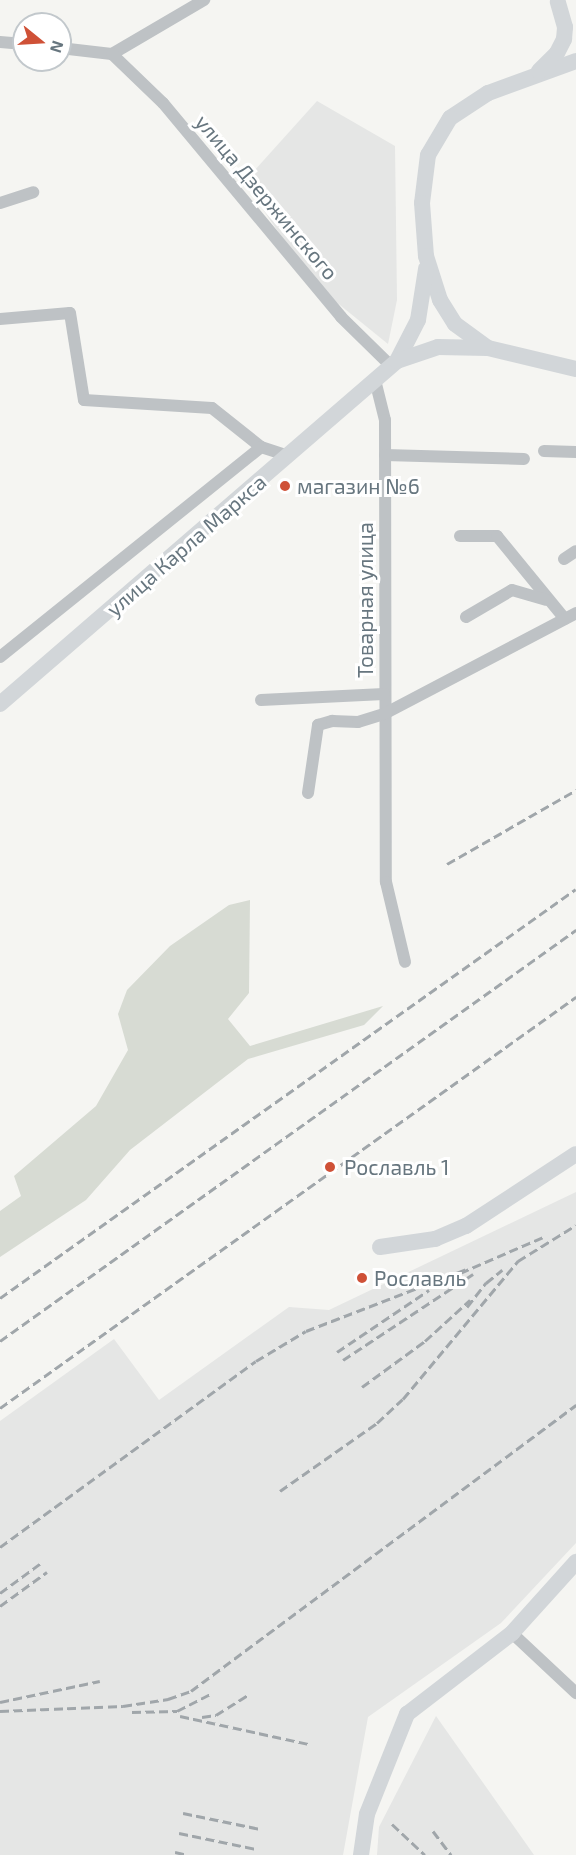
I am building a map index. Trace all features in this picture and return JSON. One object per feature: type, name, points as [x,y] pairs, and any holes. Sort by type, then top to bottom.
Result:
[{"type":"main road","points":[[557,1],[576,14]]},
{"type":"main road","points":[[533,75],[557,53],[564,39],[565,27],[557,1]]},
{"type":"main road","points":[[576,62],[533,75],[470,103],[437,135],[423,174],[426,256],[446,312],[463,333],[488,348],[576,369]]},
{"type":"main road","name":"улица Карла Маркса","points":[[394,364],[418,320],[426,256]]},
{"type":"main road","name":"улица Карла Маркса","points":[[0,704],[394,364],[438,346],[488,348]]},
{"type":"main road","points":[[380,1246],[435,1239],[466,1226],[576,1154]]},
{"type":"main road","points":[[361,1855],[367,1814],[407,1714],[512,1633],[576,1562]]},
{"type":"street","points":[[72,49],[112,54],[201,1]]},
{"type":"street","name":"улица Дзержинского","points":[[112,54],[163,103],[341,317],[394,364]]},
{"type":"street","points":[[0,203],[33,192]]},
{"type":"street","points":[[0,319],[70,314],[84,400],[212,408],[261,447],[288,456]]},
{"type":"street","name":"Товарная улица","points":[[375,380],[384,410],[385,455],[386,882],[405,962]]},
{"type":"street","name":"улица Карла Маркса","points":[[0,657],[261,447]]},
{"type":"street","points":[[544,451],[576,452]]},
{"type":"street","points":[[385,455],[524,459]]},
{"type":"street","points":[[460,536],[497,536],[546,600]]},
{"type":"street","points":[[564,559],[576,551]]},
{"type":"street","points":[[308,793],[318,726],[332,721],[358,722],[384,714],[571,616],[546,600],[512,590],[466,617]]},
{"type":"street","points":[[261,700],[384,694]]},
{"type":"street","points":[[512,1633],[576,1693]]},
{"type":"shaded area","points":[[317,101],[395,146],[397,300],[388,344],[335,301],[301,265],[244,182]]},
{"type":"shaded area","points":[[250,900],[249,993],[228,1019],[250,1046],[383,1006],[364,1025],[248,1059],[130,1150],[86,1200],[0,1257],[0,1211],[21,1196],[14,1176],[96,1106],[128,1050],[118,1014],[127,990],[170,946],[229,905]]},
{"type":"shaded area","points":[[576,1192],[576,1543],[501,1623],[368,1717],[343,1855],[0,1855],[0,1421],[114,1339],[159,1400],[289,1307],[329,1310]]},
{"type":"shaded area","points":[[436,1716],[534,1855],[377,1855],[379,1827]]},
{"type":"railway","points":[[447,864],[576,790]]},
{"type":"railway","points":[[0,1298],[576,889]]},
{"type":"railway","points":[[0,1341],[576,930]]},
{"type":"railway","points":[[0,1408],[576,997]]},
{"type":"railway","points":[[280,1491],[377,1423],[403,1399],[518,1261],[576,1225]]},
{"type":"railway","points":[[460,1273],[543,1237]]},
{"type":"railway","points":[[0,1547],[256,1361],[306,1331],[467,1269]]},
{"type":"railway","points":[[467,1307],[486,1283],[502,1270]]},
{"type":"railway","points":[[343,1360],[473,1274]]},
{"type":"railway","points":[[337,1352],[429,1290]]},
{"type":"railway","points":[[362,1387],[425,1341],[470,1300]]},
{"type":"railway","points":[[0,1711],[123,1706],[168,1699],[191,1691],[576,1405]]},
{"type":"railway","points":[[0,1593],[41,1563]]},
{"type":"railway","points":[[0,1606],[47,1572]]},
{"type":"railway","points":[[0,1702],[100,1681]]},
{"type":"railway","points":[[132,1712],[177,1711],[211,1694]]},
{"type":"railway","points":[[202,1717],[216,1715],[250,1694]]},
{"type":"railway","points":[[180,1716],[308,1744]]},
{"type":"railway","points":[[183,1813],[260,1829]]},
{"type":"railway","points":[[392,1824],[425,1855]]},
{"type":"railway","points":[[433,1831],[451,1855]]},
{"type":"railway","points":[[179,1833],[256,1849]]},
{"type":"railway","points":[[175,1852],[188,1855]]},
{"type":"place","name":"магазин №6","points":[[285,486]]},
{"type":"place","name":"Рославль 1","points":[[330,1167]]},
{"type":"place","name":"Рославль","points":[[362,1278]]}]
